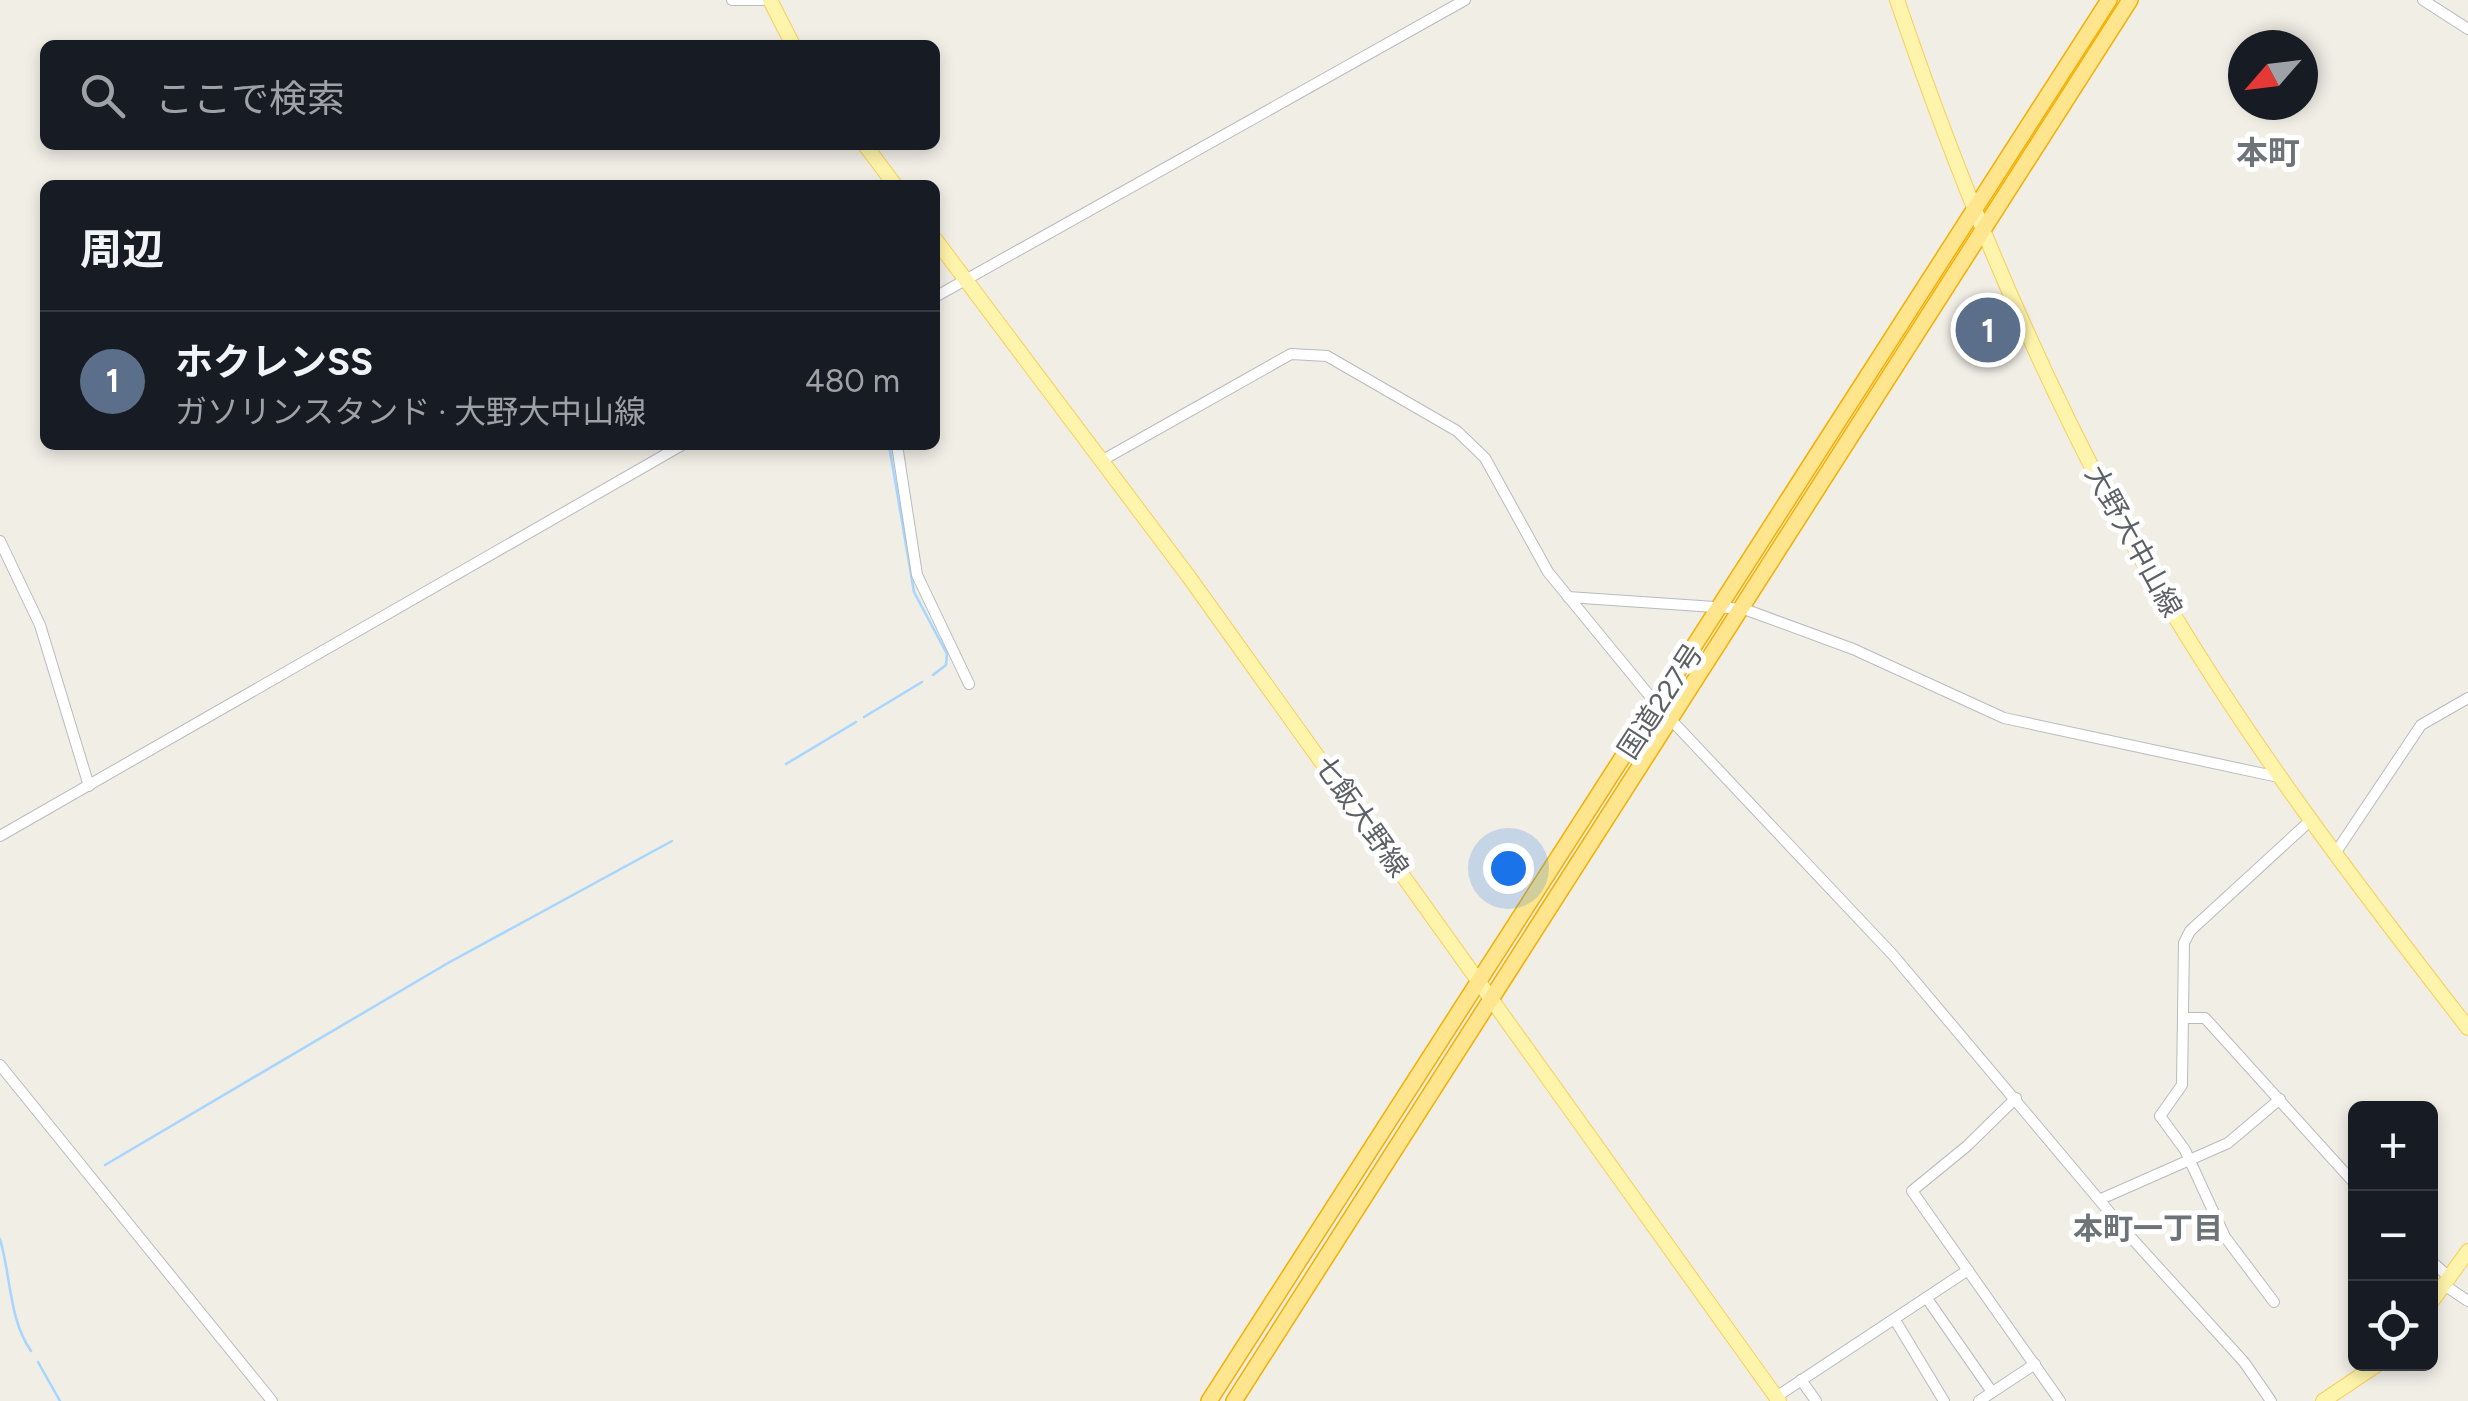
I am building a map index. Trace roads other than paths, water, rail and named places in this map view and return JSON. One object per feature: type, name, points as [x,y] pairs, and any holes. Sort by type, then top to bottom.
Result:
[{"type":"highway","name":"国道227号","points":[[1209,1401],[1724,605],[1845,406],[2108,0]]},
{"type":"highway","name":"国道227号","points":[[1234,1401],[2130,0]]},
{"type":"main road","points":[[766,0],[791,40]]},
{"type":"main road","name":"大野大中山線","points":[[1897,0],[1983,230],[2070,424],[2127,533],[2202,660],[2282,778],[2468,1028]]},
{"type":"main road","points":[[869,150],[890,180]]},
{"type":"main road","name":"七飯大野線","points":[[940,246],[1492,998],[1777,1399]]},
{"type":"main road","points":[[2438,1292],[2468,1251]]},
{"type":"main road","points":[[2323,1401],[2368,1371]]},
{"type":"street","points":[[732,0],[766,0]]},
{"type":"street","points":[[940,293],[1465,0]]},
{"type":"street","points":[[2423,0],[2468,29]]},
{"type":"street","points":[[1101,460],[1291,354],[1327,356],[1364,374],[1476,447],[1548,572],[1658,706],[1858,916],[2244,1362],[2271,1401]]},
{"type":"street","points":[[0,836],[673,450]]},
{"type":"street","points":[[898,450],[917,575],[970,684]]},
{"type":"street","points":[[0,541],[40,625],[89,786]]},
{"type":"street","points":[[1568,597],[1744,609],[1853,649],[2004,718],[2282,778]]},
{"type":"street","points":[[2336,852],[2422,725],[2468,698]]},
{"type":"street","points":[[2274,1302],[2225,1238],[2186,1150],[2160,1116],[2182,1085],[2184,943],[2190,930],[2312,819]]},
{"type":"street","points":[[2183,1018],[2205,1018],[2348,1177]]},
{"type":"street","points":[[0,1065],[272,1401]]},
{"type":"street","points":[[2016,1098],[1968,1146],[1912,1191],[2060,1401]]},
{"type":"street","points":[[2101,1200],[2190,1164],[2228,1143],[2280,1099]]},
{"type":"street","points":[[1777,1399],[1968,1270]]},
{"type":"street","points":[[2438,1270],[2468,1301]]},
{"type":"street","points":[[1928,1300],[1992,1392]]},
{"type":"street","points":[[1895,1320],[1944,1401]]},
{"type":"street","points":[[1979,1401],[2035,1364]]},
{"type":"street","points":[[1800,1380],[1816,1401]]},
{"type":"waterway","points":[[890,450],[914,592],[947,654],[946,665],[933,675]]},
{"type":"waterway","points":[[864,717],[922,682]]},
{"type":"waterway","points":[[786,764],[856,722]]},
{"type":"waterway","points":[[105,1165],[448,963],[672,841]]},
{"type":"waterway","points":[[0,1239],[14,1312],[31,1351]]},
{"type":"waterway","points":[[38,1362],[60,1401]]},
{"type":"place","name":"ホクレンSS","points":[[1988,330]]},
{"type":"district","name":"本町","points":[[2268,153]]},
{"type":"district","name":"本町一丁目","points":[[2148,1229]]}]
